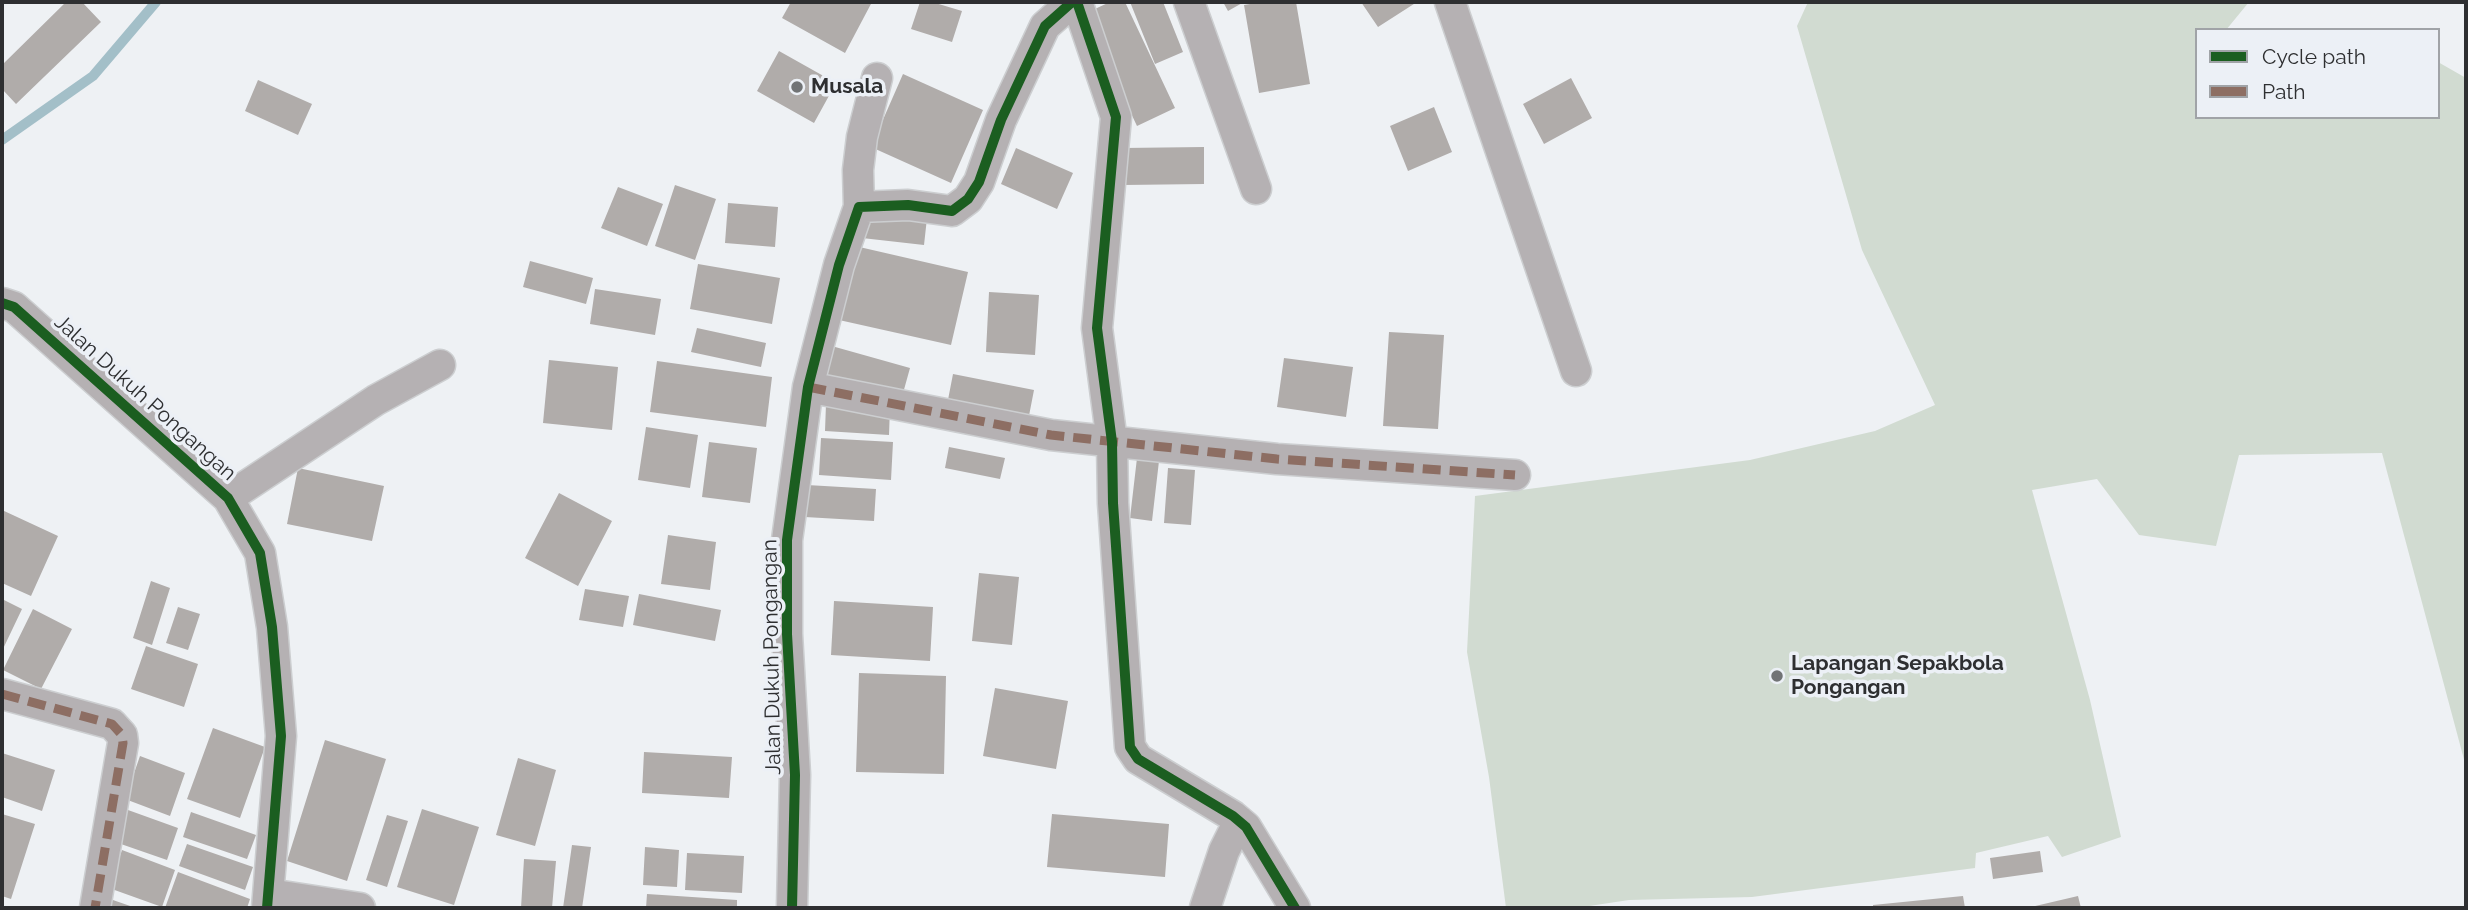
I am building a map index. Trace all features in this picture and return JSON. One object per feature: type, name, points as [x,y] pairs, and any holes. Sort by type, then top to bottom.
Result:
[{"type":"street","points":[[859,207],[908,205],[952,211],[968,199],[979,182],[1001,120],[1045,26],[1074,2],[1116,117],[1097,328],[1112,442],[1113,503],[1130,747],[1138,759],[1246,827],[1295,908]]},
{"type":"street","points":[[1189,2],[1256,189]]},
{"type":"street","points":[[1450,2],[1576,371]]},
{"type":"street","name":"Jalan Dukuh Pongangan","points":[[792,908],[795,775],[787,635],[787,540],[808,387],[839,265],[859,207],[858,170],[862,137],[877,78]]},
{"type":"street","name":"Jalan Dukuh Pongangan","points":[[2,303],[14,307],[228,498],[260,552],[272,627],[281,736],[268,901],[360,908]]},
{"type":"street","points":[[228,498],[376,400],[440,365]]},
{"type":"street","points":[[808,387],[1051,435],[1277,459],[1515,475]]},
{"type":"street","points":[[2,694],[112,724],[122,735],[123,743],[95,908]]},
{"type":"street","points":[[1205,908],[1224,851],[1239,821]]},
{"type":"shaded area","points":[[1808,2],[2249,2],[2228,28],[2195,28],[2195,119],[2440,119],[2440,63],[2466,78],[2466,767],[2382,453],[2239,455],[2216,546],[2139,535],[2097,479],[2032,490],[2090,700],[2121,837],[2062,857],[2048,836],[1976,853],[1975,868],[1752,897],[1629,900],[1576,908],[1506,908],[1489,777],[1467,652],[1475,496],[1750,460],[1875,431],[1935,405],[1862,250],[1797,26]]},
{"type":"building","points":[[66,2],[82,2],[101,22],[16,104],[2,89],[2,65]]},
{"type":"building","points":[[791,2],[872,2],[845,53],[782,18]]},
{"type":"building","points":[[920,2],[932,2],[962,11],[952,42],[911,29]]},
{"type":"building","points":[[1110,2],[1125,2],[1175,108],[1137,126],[1084,14]]},
{"type":"building","points":[[1130,2],[1163,2],[1183,52],[1155,64]]},
{"type":"building","points":[[1223,2],[1244,2],[1228,11]]},
{"type":"building","points":[[1296,2],[1310,84],[1259,93],[1244,5]]},
{"type":"building","points":[[1361,2],[1417,2],[1378,27]]},
{"type":"building","name":"Musala","points":[[779,51],[836,83],[814,123],[757,91]]},
{"type":"building","points":[[903,74],[983,110],[951,183],[871,147]]},
{"type":"building","points":[[1571,78],[1592,118],[1544,144],[1523,104]]},
{"type":"building","points":[[258,80],[312,104],[298,135],[245,111]]},
{"type":"building","points":[[1434,107],[1452,152],[1408,171],[1390,126]]},
{"type":"building","points":[[1204,147],[1204,184],[1123,185],[1123,148]]},
{"type":"building","points":[[1016,148],[1073,173],[1057,209],[1001,184]]},
{"type":"building","points":[[675,185],[716,199],[695,260],[655,246]]},
{"type":"building","points":[[618,187],[663,204],[647,246],[601,228]]},
{"type":"building","points":[[728,203],[778,207],[775,247],[725,243]]},
{"type":"building","points":[[865,212],[927,218],[924,245],[862,238]]},
{"type":"building","points":[[855,246],[968,272],[951,345],[839,320]]},
{"type":"building","points":[[530,261],[593,278],[586,304],[523,287]]},
{"type":"building","points":[[698,264],[780,278],[772,324],[690,309]]},
{"type":"building","points":[[595,289],[661,299],[655,335],[590,324]]},
{"type":"building","points":[[989,292],[1039,295],[1035,355],[986,352]]},
{"type":"building","points":[[697,328],[766,343],[761,367],[691,352]]},
{"type":"building","points":[[1389,332],[1444,335],[1438,429],[1383,426]]},
{"type":"building","points":[[821,343],[910,368],[900,404],[811,379]]},
{"type":"building","points":[[1284,358],[1353,367],[1346,417],[1277,407]]},
{"type":"building","points":[[549,360],[618,367],[612,430],[543,423]]},
{"type":"building","points":[[657,361],[772,377],[766,427],[650,412]]},
{"type":"building","points":[[953,374],[1034,390],[1027,426],[946,410]]},
{"type":"building","points":[[826,404],[890,407],[889,435],[825,431]]},
{"type":"building","points":[[646,427],[698,435],[690,488],[638,480]]},
{"type":"building","points":[[821,438],[893,442],[891,480],[819,475]]},
{"type":"building","points":[[709,442],[757,448],[750,503],[702,497]]},
{"type":"building","points":[[949,447],[1005,458],[1000,479],[945,468]]},
{"type":"building","points":[[1137,458],[1159,461],[1152,521],[1130,518]]},
{"type":"building","points":[[298,468],[384,486],[372,541],[287,524]]},
{"type":"building","points":[[1168,468],[1195,470],[1191,525],[1164,523]]},
{"type":"building","points":[[807,485],[876,489],[874,521],[805,517]]},
{"type":"building","points":[[559,493],[612,521],[578,586],[525,558]]},
{"type":"building","points":[[2,510],[58,536],[31,596],[2,583]]},
{"type":"building","points":[[668,535],[716,542],[710,590],[661,584]]},
{"type":"building","points":[[979,573],[1019,577],[1012,645],[972,641]]},
{"type":"building","points":[[151,581],[170,588],[152,645],[133,638]]},
{"type":"building","points":[[585,589],[629,596],[623,627],[579,620]]},
{"type":"building","points":[[639,594],[721,610],[715,641],[633,625]]},
{"type":"building","points":[[2,599],[22,609],[2,651]]},
{"type":"building","points":[[834,601],[933,607],[930,661],[831,655]]},
{"type":"building","points":[[178,607],[200,614],[188,650],[166,643]]},
{"type":"building","points":[[33,609],[72,629],[41,689],[3,670]]},
{"type":"building","points":[[146,646],[198,664],[184,707],[131,689]]},
{"type":"building","points":[[859,673],[946,676],[944,774],[856,772]]},
{"type":"building","points":[[995,688],[1068,701],[1056,769],[983,756]]},
{"type":"building","points":[[213,728],[265,747],[240,818],[187,799]]},
{"type":"building","points":[[325,740],[386,759],[347,881],[287,861]]},
{"type":"building","points":[[644,752],[732,757],[729,798],[642,793]]},
{"type":"building","points":[[2,753],[55,770],[42,811],[2,797]]},
{"type":"building","points":[[140,756],[185,773],[170,816],[125,799]]},
{"type":"building","points":[[518,758],[556,770],[535,846],[496,835]]},
{"type":"building","points":[[422,809],[479,827],[454,905],[397,887]]},
{"type":"building","points":[[128,810],[178,828],[167,860],[118,843]]},
{"type":"building","points":[[191,812],[256,835],[247,859],[183,837]]},
{"type":"building","points":[[2,814],[35,824],[11,899],[2,896]]},
{"type":"building","points":[[1052,814],[1169,824],[1165,877],[1047,867]]},
{"type":"building","points":[[387,815],[408,821],[387,887],[366,880]]},
{"type":"building","points":[[187,844],[253,867],[245,890],[179,866]]},
{"type":"building","points":[[572,845],[591,847],[582,908],[563,908]]},
{"type":"building","points":[[645,847],[679,850],[677,887],[643,885]]},
{"type":"building","points":[[122,850],[175,870],[162,907],[109,888]]},
{"type":"building","points":[[2040,851],[2043,872],[1993,879],[1990,858]]},
{"type":"building","points":[[687,853],[744,856],[742,893],[685,890]]},
{"type":"building","points":[[524,859],[556,861],[552,908],[521,908]]},
{"type":"building","points":[[178,872],[250,899],[247,908],[165,908]]},
{"type":"building","points":[[647,894],[737,900],[737,908],[646,908]]},
{"type":"building","points":[[1963,896],[1965,908],[1873,908],[1873,905]]},
{"type":"building","points":[[2078,896],[2081,908],[2031,908],[2031,907]]},
{"type":"building","points":[[110,899],[136,908],[107,908]]},
{"type":"waterway","points":[[2,140],[93,76],[156,2]]},
{"type":"marked path","points":[[808,387],[1051,435],[1277,459],[1515,475]]},
{"type":"marked path","points":[[2,694],[112,724],[122,735],[123,743],[95,908]]},
{"type":"cycle path","points":[[792,908],[795,775],[787,634],[787,540],[808,387],[839,265],[859,207],[908,205],[952,211],[968,199],[979,182],[1001,120],[1045,26],[1072,2]]},
{"type":"cycle path","points":[[1077,2],[1116,117],[1097,328],[1112,442],[1113,503],[1130,747],[1138,759],[1233,816],[1246,827],[1295,908]]},
{"type":"cycle path","points":[[2,303],[14,307],[228,498],[260,553],[272,627],[281,736],[267,908]]},
{"type":"place","name":"Musala","points":[[797,87]]},
{"type":"place","name":"Lapangan Sepakbola Pongangan","points":[[1777,676]]}]
